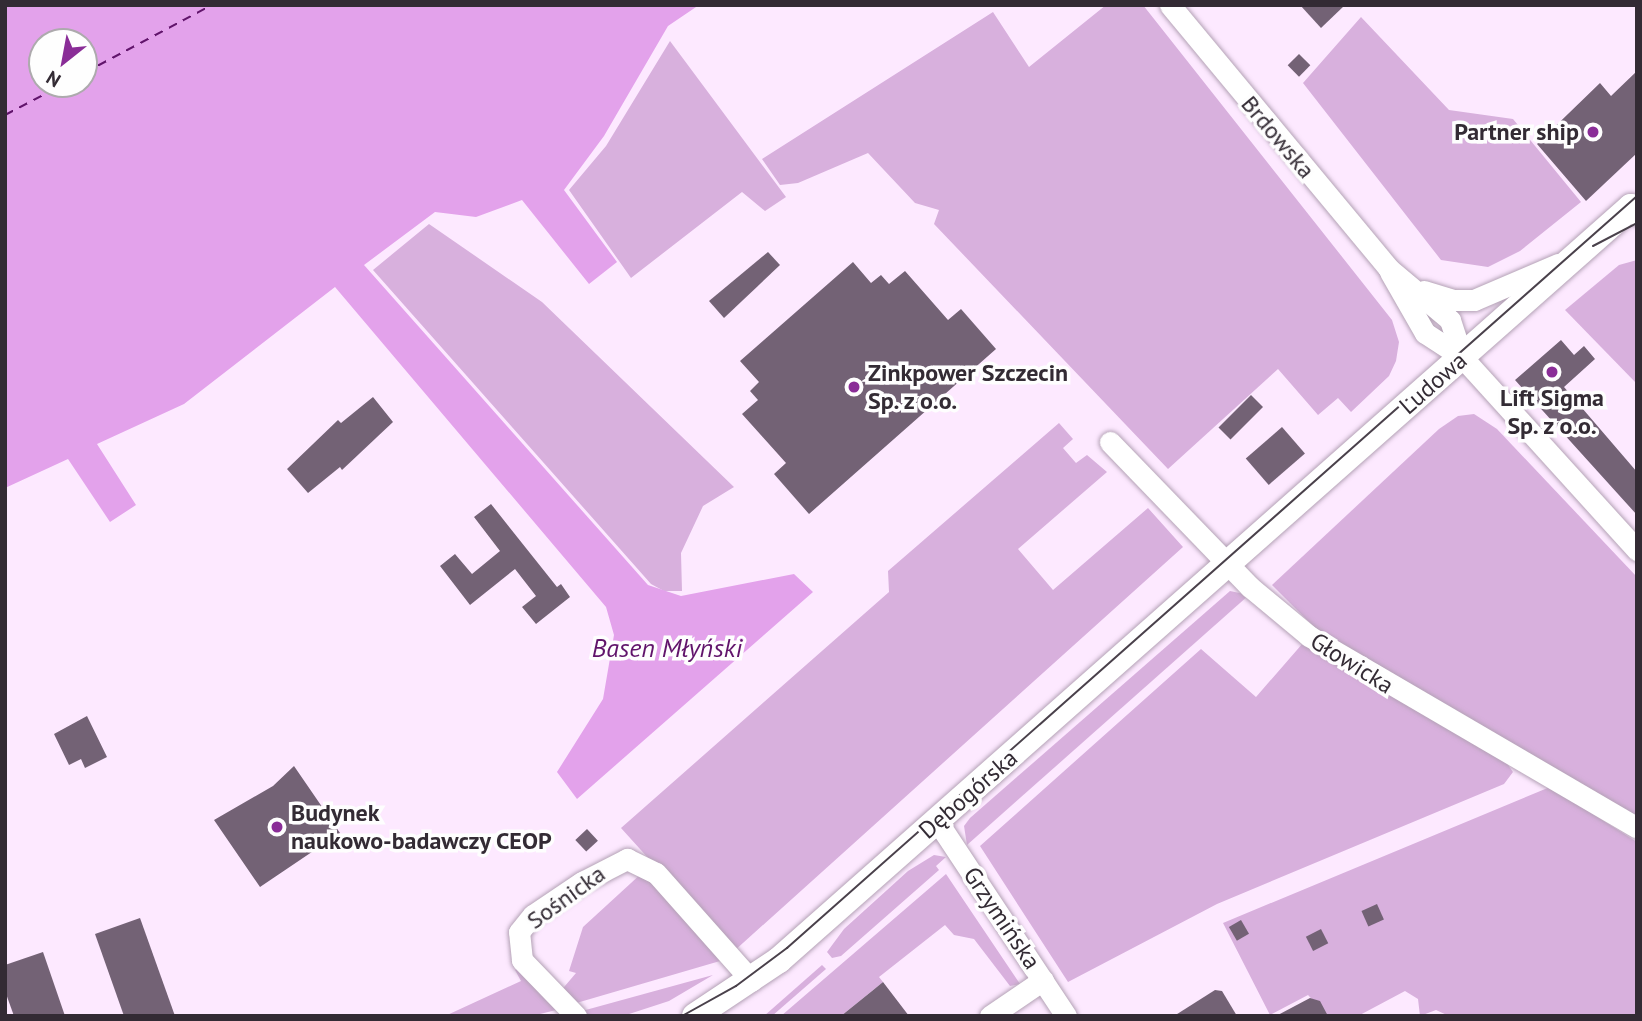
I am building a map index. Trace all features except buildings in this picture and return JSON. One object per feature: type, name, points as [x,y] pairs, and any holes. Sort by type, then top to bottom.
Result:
[{"type":"street","name":"Brdowska","points":[[1170,5],[1388,268],[1424,334],[1462,357]]},
{"type":"street","name":"Ludowa","points":[[1228,565],[1578,253],[1635,207]]},
{"type":"street","name":"Brdowska","points":[[1410,284],[1439,297],[1474,300],[1578,253]]},
{"type":"street","name":"Brdowska","points":[[1388,268],[1450,320],[1462,357]]},
{"type":"street","points":[[1462,357],[1637,550]]},
{"type":"street","name":"Głowicka","points":[[1110,442],[1276,612],[1348,663],[1637,828]]},
{"type":"street","name":"Dębogórska","points":[[698,1015],[752,981],[1228,565]]},
{"type":"street","name":"Grzymińska","points":[[937,821],[1066,1016]]},
{"type":"street","name":"Sośnicka","points":[[576,1016],[522,960],[519,932],[533,915],[582,882],[627,859],[656,873],[752,981]]},
{"type":"street","points":[[990,1016],[1043,980]]},
{"type":"shaded area","points":[[1106,5],[1143,5],[1392,320],[1399,342],[1396,361],[1389,376],[1351,412],[1338,398],[1318,415],[1278,369],[1168,469],[934,224],[939,210],[915,203],[868,153],[798,183],[780,185],[762,159],[993,12],[1029,67]]},
{"type":"shaded area","points":[[1361,17],[1449,110],[1513,119],[1581,202],[1520,251],[1488,267],[1441,260],[1303,83]]},
{"type":"shaded area","points":[[670,41],[786,197],[765,211],[742,192],[631,278],[569,190],[606,146]]},
{"type":"shaded area","points":[[429,224],[542,302],[734,487],[703,506],[681,553],[682,591],[664,591],[651,584],[373,270]]},
{"type":"shaded area","points":[[1637,260],[1637,384],[1565,310],[1619,265]]},
{"type":"shaded area","points":[[1474,414],[1497,429],[1637,577],[1637,817],[1326,639],[1272,585],[1439,429],[1458,416]]},
{"type":"shaded area","points":[[1059,423],[1073,439],[1063,448],[1076,463],[1087,455],[1107,472],[1018,549],[1053,590],[1148,508],[1183,547],[733,952],[621,828],[889,592],[888,571]]},
{"type":"shaded area","points":[[1230,591],[1249,595],[967,845],[964,826],[970,818]]},
{"type":"shaded area","points":[[1303,643],[1506,762],[1513,772],[1504,784],[1217,904],[1068,982],[980,846],[1201,649],[1256,697]]},
{"type":"shaded area","points":[[1550,787],[1637,842],[1637,1016],[1449,1016],[1436,1010],[1420,1016],[1418,999],[1405,991],[1358,1016],[1328,1016],[1308,995],[1270,1015],[1223,923]]},
{"type":"shaded area","points":[[934,855],[946,857],[936,866],[939,870],[841,956],[832,958],[827,952],[844,929],[908,871]]},
{"type":"shaded area","points":[[643,872],[720,961],[573,1004],[559,993],[576,973],[569,971],[583,927]]},
{"type":"shaded area","points":[[946,874],[1020,984],[1010,986],[974,939],[954,935],[945,925],[879,977],[883,982],[841,1016],[781,1016]]},
{"type":"shaded area","points":[[822,965],[826,969],[772,1016],[764,1016]]},
{"type":"shaded area","points":[[521,966],[560,1009],[532,1016],[445,1016],[521,981],[515,970]]},
{"type":"shaded area","points":[[713,975],[669,1001],[623,1016],[589,1016],[582,1011]]},
{"type":"water","name":"Basen Młyński","points":[[5,5],[699,5],[668,26],[604,136],[564,190],[617,262],[589,284],[522,200],[476,217],[435,212],[364,265],[648,585],[681,596],[794,574],[813,592],[577,799],[557,772],[603,699],[614,635],[606,607],[335,287],[184,404],[97,444],[136,505],[110,522],[68,459],[5,488]]},
{"type":"ferry route","points":[[98,66],[212,5]]},
{"type":"ferry route","points":[[5,115],[37,98]]},
{"type":"tram line","points":[[682,1016],[736,986],[787,948],[1637,196]]},
{"type":"tram line","points":[[1593,246],[1637,223]]},
{"type":"place","name":"Partner ship","points":[[1593,132]]},
{"type":"place","name":"Lift Sigma Sp. z o.o.","points":[[1552,372]]},
{"type":"place","name":"Zinkpower Szczecin Sp. z o.o.","points":[[854,387]]},
{"type":"place","name":"Budynek naukowo-badawczy CEOP","points":[[277,827]]}]
